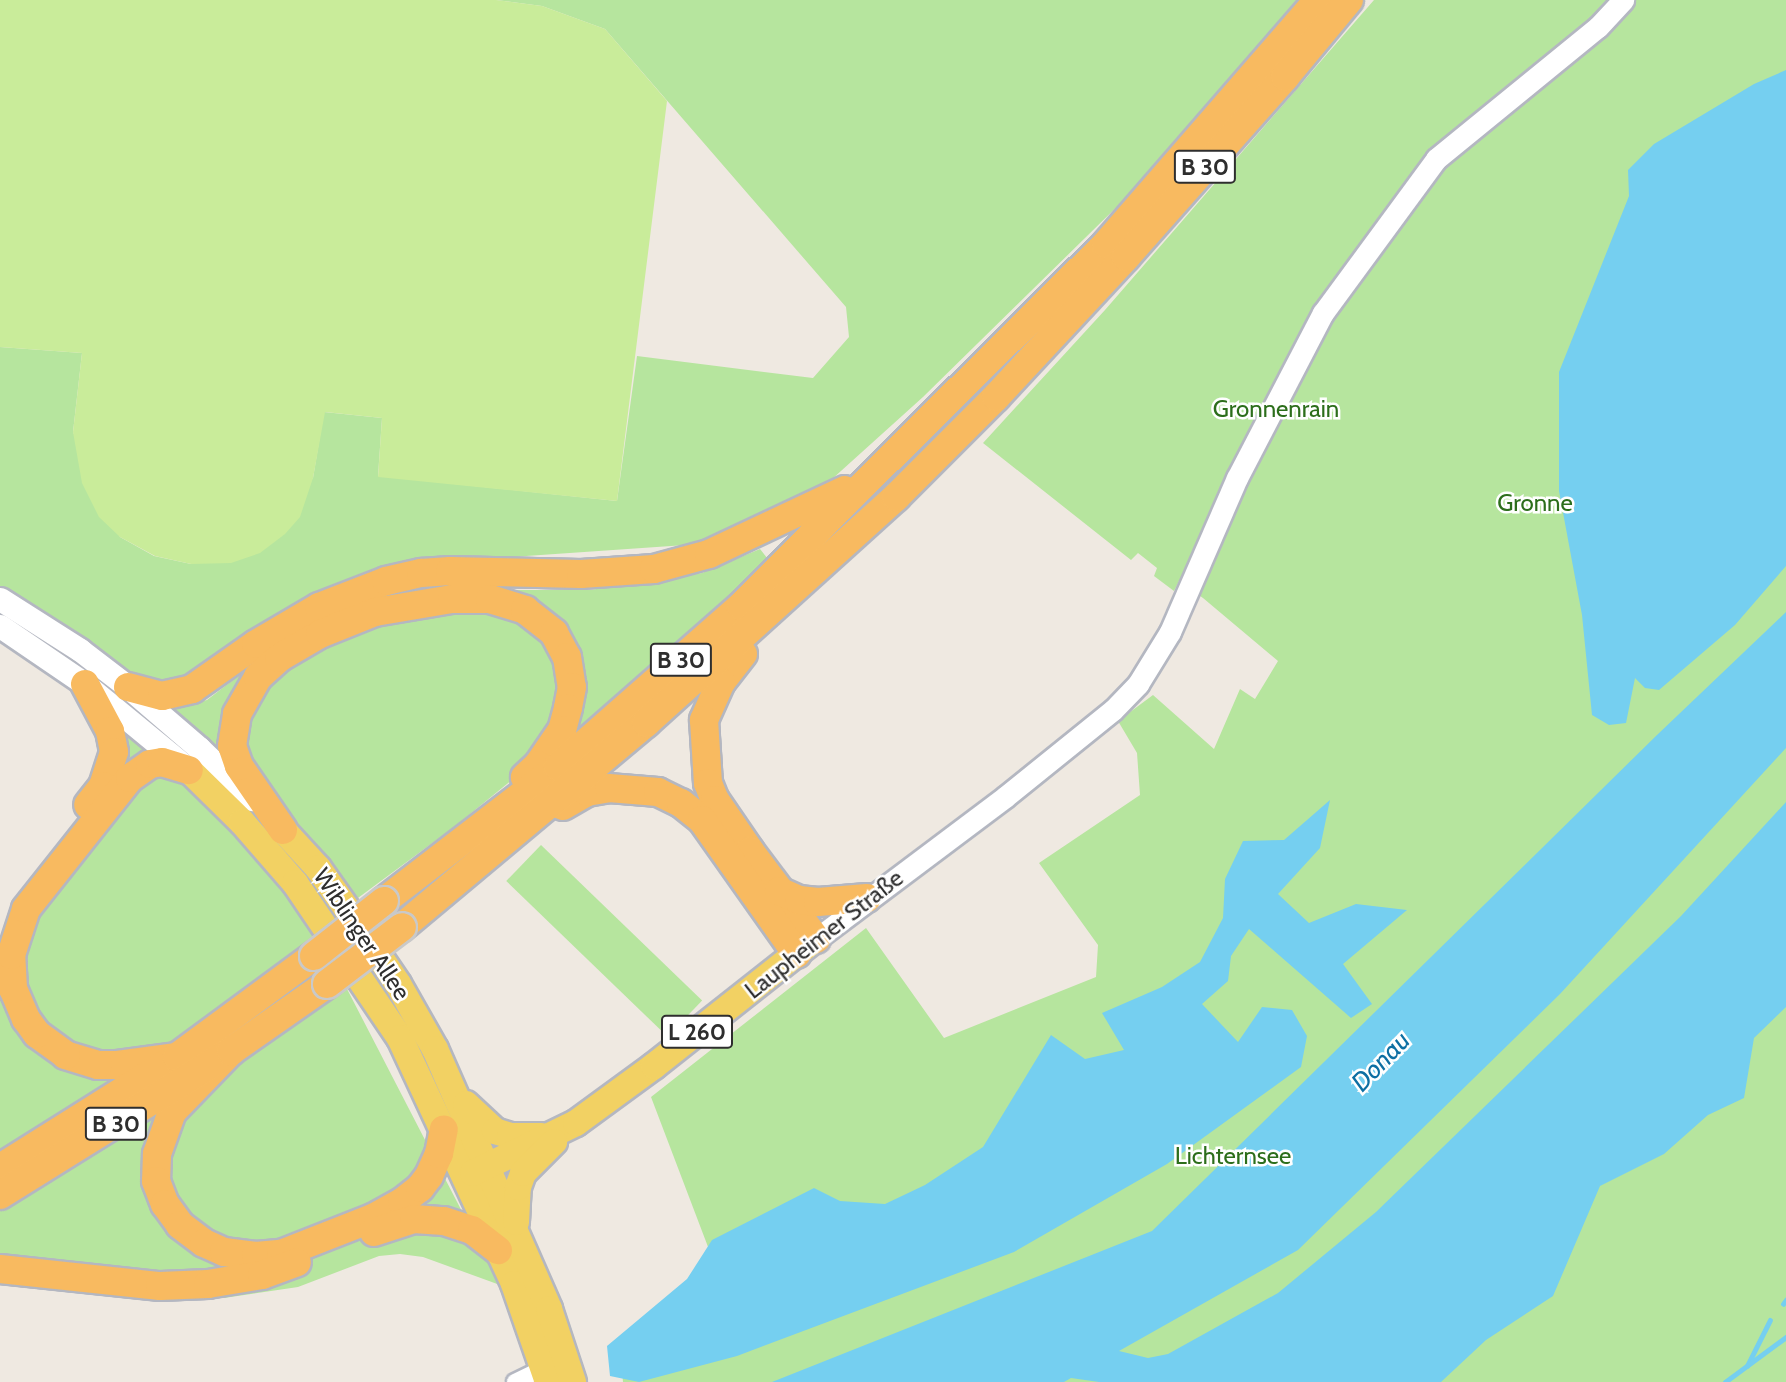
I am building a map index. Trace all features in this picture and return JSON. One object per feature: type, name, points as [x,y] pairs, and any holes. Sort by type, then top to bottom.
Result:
[{"type":"highway","name":"B 30","points":[[0,1168],[177,1057],[477,832],[632,704],[731,615],[1106,244],[1318,0]]},
{"type":"highway","name":"B 30","points":[[0,1195],[231,1051],[327,984],[402,927],[646,723],[778,607],[896,497],[996,397],[1197,177],[1349,0]]},
{"type":"highway","points":[[128,687],[162,696],[192,689],[256,644],[319,607],[386,581],[421,573],[450,571],[581,574],[654,569],[732,545],[806,511],[873,475]]},
{"type":"highway","points":[[283,830],[239,766],[232,746],[237,714],[258,677],[279,658],[302,644],[375,612],[453,599],[490,599],[525,610],[554,633],[567,657],[572,687],[562,730],[538,765],[500,800],[477,832]]},
{"type":"highway","points":[[778,607],[715,692],[704,720],[703,743],[708,783],[715,800],[779,891],[806,946]]},
{"type":"highway","points":[[0,917],[103,786],[111,768],[114,752],[110,731],[85,684]]},
{"type":"highway","points":[[177,1057],[98,1065],[66,1055],[37,1034],[26,1019],[13,989],[11,955],[26,909],[130,778],[150,764],[162,762],[190,770]]},
{"type":"highway","points":[[518,830],[541,823],[587,792],[609,788],[658,792],[681,803],[702,820],[806,946]]},
{"type":"highway","points":[[779,891],[799,900],[818,902],[867,898]]},
{"type":"highway","points":[[231,1051],[172,1112],[157,1154],[156,1168],[156,1181],[165,1204],[180,1225],[204,1243],[224,1252],[256,1256],[281,1254],[373,1218],[402,1202],[420,1188],[429,1176],[439,1154],[444,1129]]},
{"type":"highway","points":[[0,1269],[160,1286],[208,1284],[262,1275],[398,1223],[426,1218],[461,1225],[507,1251]]},
{"type":"main road","name":"Wiblinger Allee","points":[[0,599],[80,650],[128,687],[199,748],[318,868],[398,984],[452,1084],[476,1171],[558,1373]]},
{"type":"main road","name":"Wiblinger Allee","points":[[0,626],[85,684],[190,770],[242,822],[295,883],[400,1038],[444,1129],[476,1171]]},
{"type":"main road","name":"Laupheimer Straße","points":[[476,1171],[576,1123],[806,946]]},
{"type":"main road","name":"L 260","points":[[452,1084],[472,1112],[495,1131],[510,1136],[547,1136]]},
{"type":"main road","points":[[558,1373],[507,1251],[518,1186],[523,1172],[576,1123]]},
{"type":"street","name":"Laupheimer Straße","points":[[806,946],[980,816],[1113,710],[1158,657],[1237,478],[1323,313],[1436,159],[1598,27],[1623,0]]},
{"type":"street","points":[[515,1382],[558,1373]]},
{"type":"green space","points":[[0,0],[496,0],[542,6],[605,29],[667,101],[617,501],[378,477],[382,418],[325,412],[313,478],[300,517],[285,534],[260,553],[231,563],[191,564],[155,556],[120,537],[99,517],[82,483],[73,432],[82,353],[0,347]]},
{"type":"green space","points":[[496,0],[1297,0],[1138,186],[923,397],[821,489],[700,544],[470,560],[205,673],[161,684],[137,676],[0,589],[0,347],[82,353],[73,432],[120,537],[154,556],[191,564],[313,478],[324,412],[382,418],[378,476],[617,501],[637,356],[813,378],[849,337],[846,307],[605,29],[542,6]]},
{"type":"green space","points":[[1374,0],[1786,0],[1786,1382],[623,1382],[619,1337],[713,1260],[651,1097],[866,928],[944,1038],[1096,977],[1098,945],[1039,863],[1140,795],[1137,753],[1118,721],[1153,695],[1214,749],[1240,689],[1255,699],[1278,661],[1179,581],[1174,591],[1154,576],[1157,568],[1138,553],[1131,560],[983,443],[1105,310]]},
{"type":"green space","points":[[760,549],[771,563],[578,735],[524,770],[454,827],[316,929],[500,1285],[423,1257],[400,1254],[379,1256],[298,1287],[224,1298],[197,1275],[0,1262],[0,957],[114,813],[125,732],[166,709],[207,700],[255,663],[447,590],[590,590],[702,573]]},
{"type":"green space","points":[[541,845],[702,1001],[667,1037],[506,881]]},
{"type":"water","name":"Gronne","points":[[1786,70],[1786,566],[1735,625],[1659,690],[1645,688],[1635,678],[1626,723],[1609,725],[1592,715],[1582,615],[1559,491],[1559,372],[1629,196],[1628,170],[1654,144],[1754,84]]},
{"type":"water","name":"Donau","points":[[1786,612],[1786,748],[1560,994],[1298,1250],[1119,1351],[1148,1358],[1168,1354],[1278,1293],[1376,1212],[1681,916],[1786,802],[1786,1007],[1754,1038],[1744,1098],[1708,1115],[1664,1154],[1600,1186],[1553,1296],[1486,1340],[1441,1382],[1099,1382],[1071,1378],[1064,1382],[772,1382],[1152,1231],[1657,735]]},
{"type":"water","points":[[1330,800],[1320,848],[1278,894],[1309,923],[1356,904],[1407,910],[1343,964],[1372,1004],[1351,1018],[1249,929],[1231,956],[1228,981],[1202,1004],[1238,1042],[1262,1007],[1292,1010],[1307,1036],[1301,1067],[1167,1164],[1014,1252],[737,1356],[639,1382],[610,1376],[607,1346],[687,1279],[712,1240],[814,1188],[840,1201],[885,1204],[925,1185],[983,1147],[1051,1035],[1085,1059],[1124,1050],[1102,1013],[1162,987],[1200,962],[1223,918],[1225,879],[1243,841],[1284,840]]},
{"type":"waterway","points":[[1783,1304],[1786,1300]]},
{"type":"waterway","points":[[1747,1366],[1770,1320]]},
{"type":"waterway","points":[[1725,1382],[1786,1337]]},
{"type":"park label","name":"Gronnenrain","points":[[1276,409]]},
{"type":"park label","name":"Lichternsee","points":[[1233,1156]]}]
